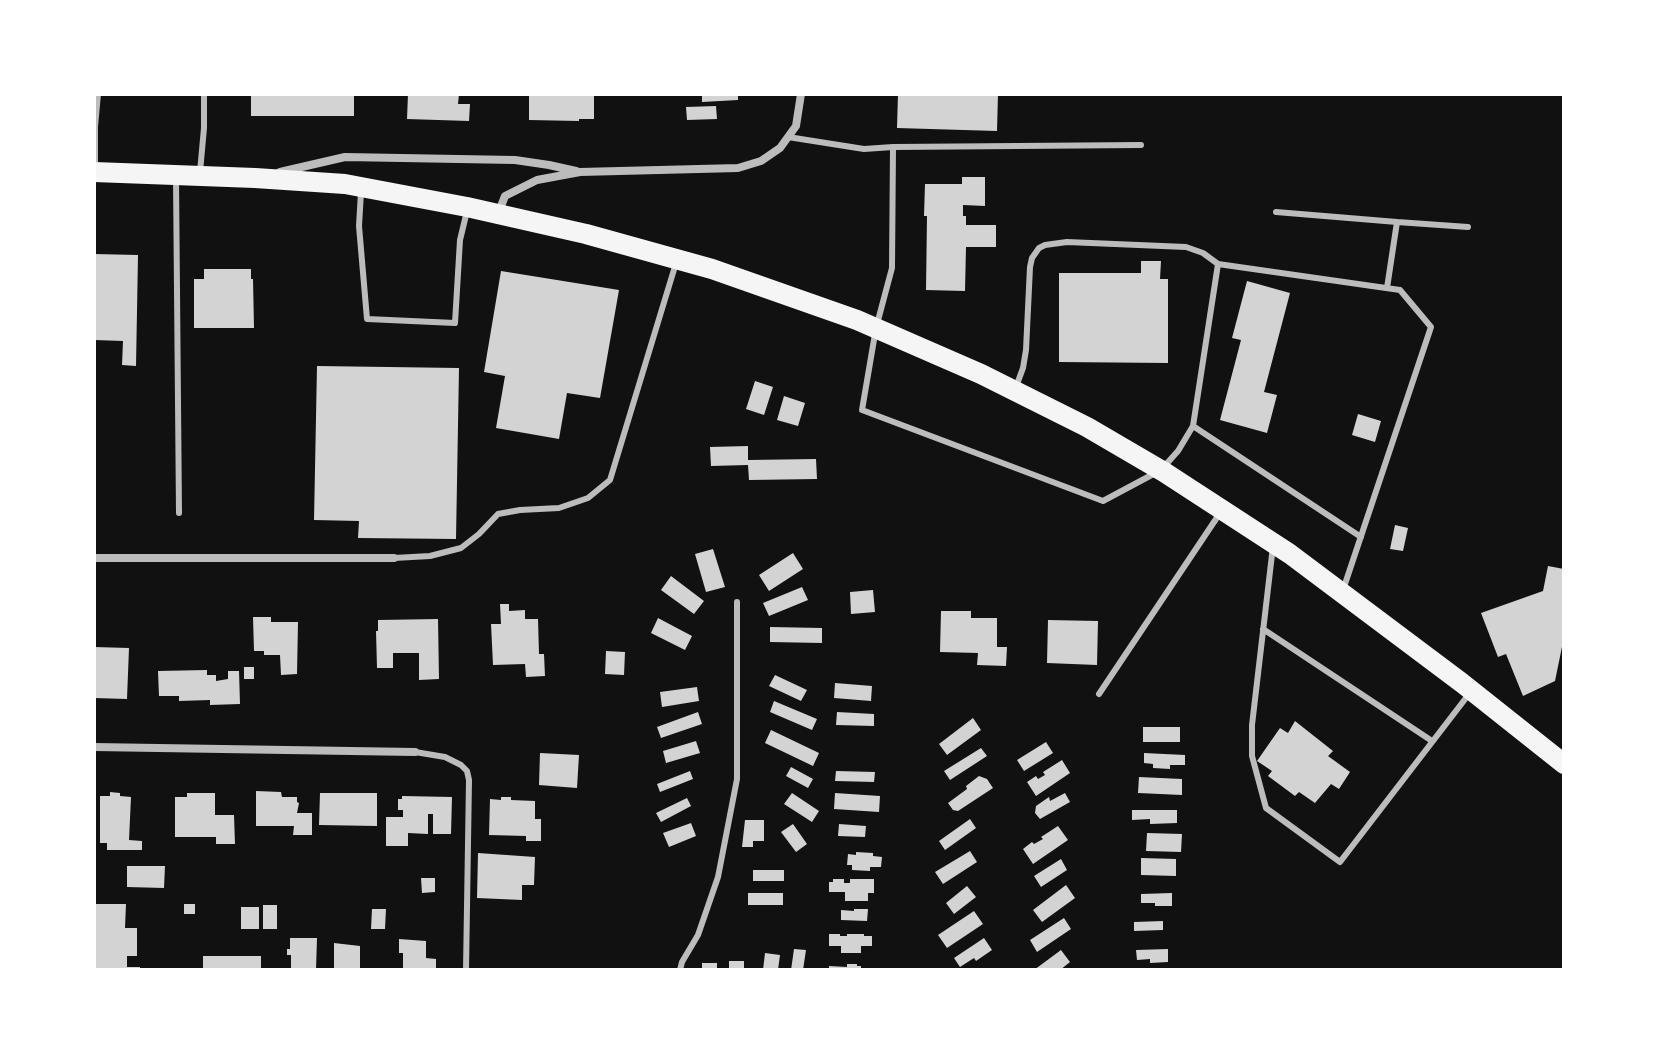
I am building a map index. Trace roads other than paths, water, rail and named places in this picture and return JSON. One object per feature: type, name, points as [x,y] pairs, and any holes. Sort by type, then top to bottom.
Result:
[{"type":"main road","points":[[94,172],[345,184],[467,207],[586,234],[712,269],[876,328],[981,374],[1087,427],[1161,470],[1273,542],[1564,764]]},
{"type":"street","points":[[498,214],[505,196],[537,180],[580,172],[738,168],[761,161],[780,148],[796,126],[801,94]]},
{"type":"street","points":[[255,178],[345,157],[515,160],[580,172]]},
{"type":"street","points":[[94,558],[394,558]]},
{"type":"street","points":[[94,747],[415,752]]},
{"type":"lane","points":[[94,172],[98,94]]},
{"type":"lane","points":[[200,176],[204,94]]},
{"type":"lane","points":[[788,137],[864,149],[1141,145]]},
{"type":"lane","points":[[893,147],[892,268],[876,328],[862,410],[1103,501],[1161,470],[1178,451],[1193,426],[1218,264]]},
{"type":"lane","points":[[176,175],[179,513]]},
{"type":"lane","points":[[361,187],[359,226],[367,319],[455,323],[460,240],[467,207]]},
{"type":"lane","points":[[1276,212],[1468,227]]},
{"type":"lane","points":[[1387,288],[1397,222]]},
{"type":"lane","points":[[1015,391],[1026,350],[1030,267],[1032,258],[1045,245],[1067,242],[1186,247],[1203,253],[1218,264],[1400,290],[1431,327],[1342,593]]},
{"type":"lane","points":[[394,558],[430,556],[461,548],[498,514],[559,508],[588,498],[610,480],[677,259]]},
{"type":"lane","points":[[1193,426],[1361,537]]},
{"type":"lane","points":[[1099,694],[1222,510]]},
{"type":"lane","points":[[1273,542],[1252,725],[1252,756],[1266,808],[1340,862],[1432,741],[1466,687]]},
{"type":"lane","points":[[680,970],[698,935],[718,877],[737,779],[737,602]]},
{"type":"lane","points":[[1263,629],[1432,741]]},
{"type":"lane","points":[[415,752],[445,757],[467,771],[466,970]]}]
